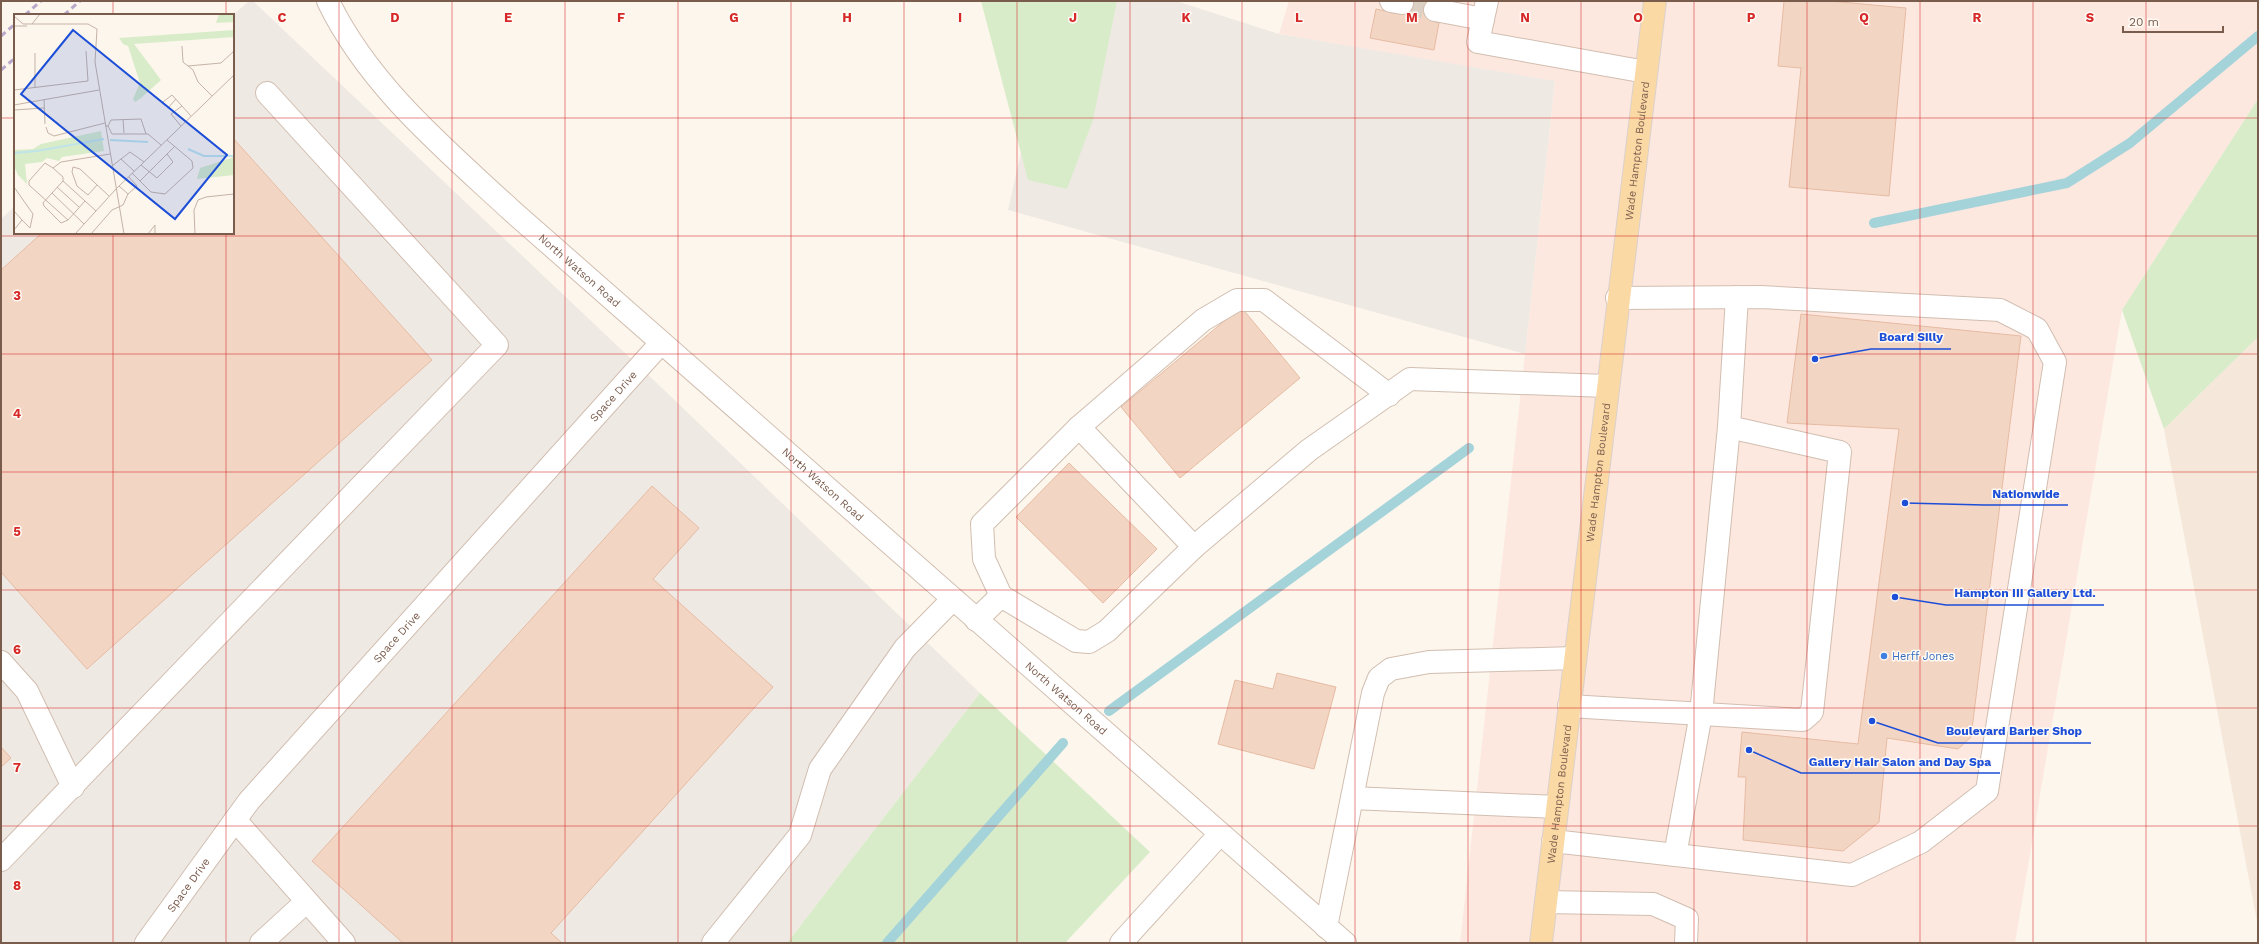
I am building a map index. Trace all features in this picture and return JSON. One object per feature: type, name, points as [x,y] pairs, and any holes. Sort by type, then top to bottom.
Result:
[{"type":"main road","name":"Wade Hampton Boulevard","points":[[1541,943],[1617,298],[1655,1]]},
{"type":"street","name":"North Watson Road","points":[[328,1],[358,50],[400,104],[418,123],[512,211],[1344,943]]},
{"type":"street","points":[[1435,10],[1485,10],[1478,42],[1646,72]]},
{"type":"street","points":[[1,860],[73,787],[497,345],[267,93]]},
{"type":"street","points":[[1675,855],[1701,714],[1729,427],[1737,297]]},
{"type":"street","points":[[1553,841],[1852,876],[1921,842],[1987,791],[2055,362],[2037,329],[2000,310],[1761,297],[1617,298]]},
{"type":"street","points":[[1389,395],[1264,300],[1238,300],[1203,320],[1080,427],[982,524],[984,559],[1001,596],[1076,641],[1089,642],[1107,631],[1194,547],[1309,450],[1389,395],[1410,380],[1607,386]]},
{"type":"street","name":"Space Drive","points":[[146,943],[235,820],[255,795],[661,343]]},
{"type":"street","points":[[1080,427],[1194,547]]},
{"type":"street","points":[[1569,706],[1803,720],[1812,712],[1840,452],[1729,427]]},
{"type":"street","points":[[976,620],[1001,596]]},
{"type":"street","points":[[713,943],[800,835],[820,769],[905,648],[953,599]]},
{"type":"street","points":[[1326,927],[1373,693],[1379,678],[1391,669],[1429,662],[1575,658]]},
{"type":"street","points":[[1,662],[27,691],[73,787]]},
{"type":"street","points":[[1352,798],[1557,807]]},
{"type":"street","points":[[235,820],[306,902],[344,943]]},
{"type":"street","points":[[1121,943],[1220,834]]},
{"type":"street","points":[[261,943],[306,902]]},
{"type":"street","points":[[1546,902],[1653,904],[1686,919],[1686,943]]},
{"type":"shaded area","points":[[249,1],[253,1],[663,389],[980,693],[787,943],[1,943],[1,219],[14,207],[14,234],[234,234],[234,14]]},
{"type":"shaded area","points":[[1055,1],[1176,1],[1279,34],[1555,81],[1525,354],[1008,210]]},
{"type":"shaded area","points":[[1289,1],[2258,1],[2258,99],[2122,310],[2015,943],[1460,943],[1555,82],[1279,34]]},
{"type":"shaded area","points":[[2258,337],[2258,927],[2164,429]]},
{"type":"green space","points":[[981,1],[1117,1],[1093,120],[1067,189],[1028,180]]},
{"type":"green space","points":[[2258,99],[2258,337],[2164,429],[2122,310]]},
{"type":"green space","points":[[980,693],[1150,852],[1065,943],[787,943]]},
{"type":"building","points":[[1402,1],[1437,1],[1433,21],[1439,23],[1434,50],[1370,38],[1376,9],[1400,14]]},
{"type":"building","points":[[1784,1],[1830,1],[1906,8],[1889,196],[1789,187],[1801,68],[1778,66]]},
{"type":"building","points":[[234,139],[432,360],[87,669],[1,572],[1,270],[41,234],[234,234]]},
{"type":"building","points":[[1241,307],[1300,378],[1180,478],[1121,407]]},
{"type":"building","points":[[1801,314],[2021,336],[1971,737],[1958,749],[1887,738],[1879,822],[1843,851],[1743,840],[1746,777],[1738,777],[1742,732],[1858,744],[1899,429],[1787,423]]},
{"type":"building","points":[[1069,463],[1157,549],[1103,603],[1016,517]]},
{"type":"building","points":[[652,486],[699,528],[653,579],[773,687],[551,933],[562,943],[403,943],[312,861]]},
{"type":"building","points":[[1277,673],[1336,687],[1314,769],[1218,744],[1235,680],[1273,689]]},
{"type":"building","points":[[1,747],[11,758],[1,767]]},
{"type":"waterway","points":[[1874,223],[2067,183],[2130,143],[2258,36]]},
{"type":"waterway","points":[[1109,711],[1469,448]]},
{"type":"waterway","points":[[887,943],[1063,743]]},
{"type":"tunnel","points":[[1402,3],[1435,10]]},
{"type":"railway","points":[[26,14],[41,1]]},
{"type":"railway","points":[[65,14],[80,1]]},
{"type":"railway","points":[[1,36],[14,25]]},
{"type":"railway","points":[[1,70],[14,59]]},
{"type":"place","name":"Board Silly","points":[[1815,359]]},
{"type":"place","name":"Nationwide","points":[[1905,503]]},
{"type":"place","name":"Hampton III Gallery Ltd.","points":[[1895,597]]},
{"type":"place","name":"Herff Jones","points":[[1884,656]]},
{"type":"place","name":"Boulevard Barber Shop","points":[[1872,721]]},
{"type":"place","name":"Gallery Hair Salon and Day Spa","points":[[1749,750]]}]
